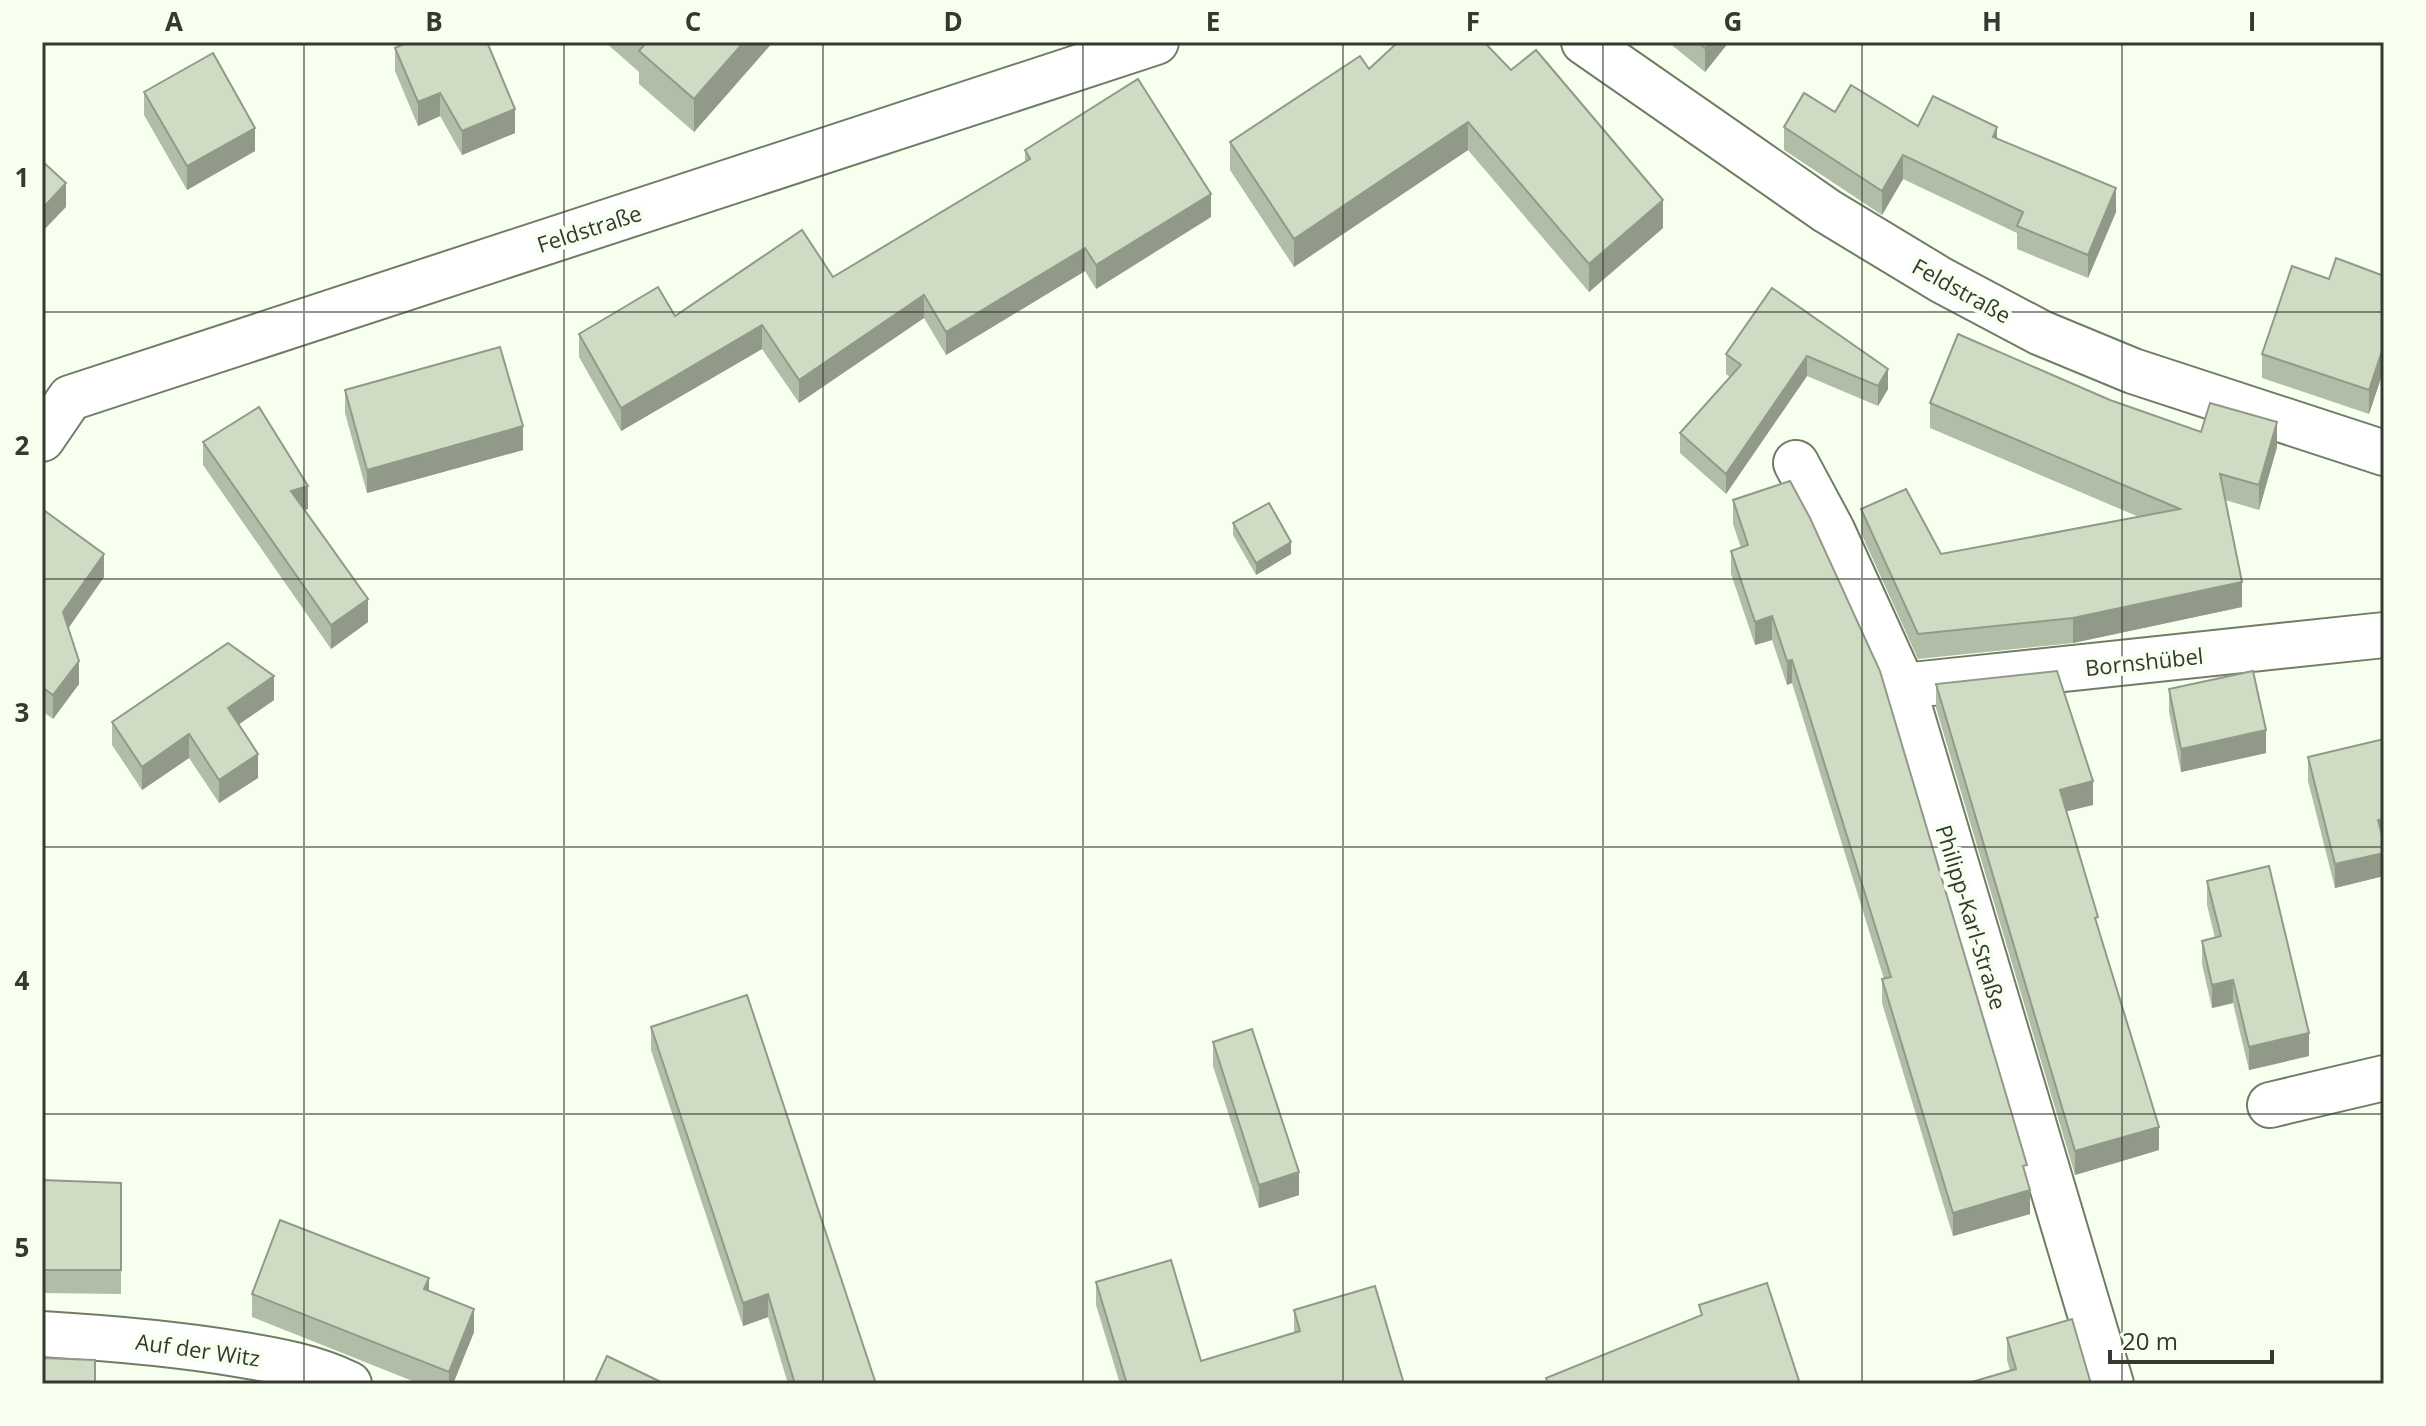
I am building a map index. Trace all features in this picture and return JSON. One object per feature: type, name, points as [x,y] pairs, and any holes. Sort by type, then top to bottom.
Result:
[{"type":"street","name":"Feldstraße","points":[[42,439],[56,392],[1156,42]]},
{"type":"street","name":"Feldstraße","points":[[1584,42],[1827,211],[1941,280],[2041,333],[2133,371],[2384,453]]},
{"type":"street","name":"Philipp-Karl-Straße","points":[[1796,463],[1832,530],[1903,686],[2111,1384]]},
{"type":"street","name":"Bornshübel","points":[[1903,686],[2384,635]]},
{"type":"street","points":[[2270,1105],[2384,1078]]},
{"type":"street","name":"Auf der Witz","points":[[42,1334],[150,1340],[279,1360],[349,1384]]},
{"type":"building","points":[[408,42],[487,42],[515,109],[462,131],[440,93],[418,102],[395,48]]},
{"type":"building","points":[[642,42],[744,42],[694,99],[639,51],[645,44]]},
{"type":"building","points":[[1398,42],[1484,42],[1511,70],[1536,50],[1663,200],[1589,264],[1468,122],[1294,239],[1230,142],[1360,56],[1369,69]]},
{"type":"building","points":[[213,53],[255,128],[187,166],[144,92]]},
{"type":"building","points":[[1138,79],[1211,194],[1096,265],[1085,248],[946,332],[924,295],[799,380],[762,325],[621,408],[579,334],[658,287],[675,316],[802,230],[833,277],[1030,159],[1025,150]]},
{"type":"building","points":[[1851,85],[1918,126],[1933,96],[1997,127],[1993,137],[2116,188],[2088,255],[2017,226],[2023,212],[1903,155],[1882,191],[1784,127],[1804,93],[1835,112]]},
{"type":"building","points":[[42,161],[66,183],[42,209]]},
{"type":"building","points":[[2336,258],[2384,276],[2384,345],[2369,390],[2262,354],[2292,266],[2329,279]]},
{"type":"building","points":[[1772,288],[1888,369],[1878,386],[1807,356],[1726,474],[1680,433],[1741,365],[1726,354]]},
{"type":"building","points":[[1958,334],[2110,400],[2201,432],[2210,403],[2277,422],[2259,485],[2220,474],[2242,582],[2073,618],[1918,634],[1861,509],[1906,489],[1941,554],[2180,509],[1930,403]]},
{"type":"building","points":[[500,347],[523,426],[367,470],[345,390]]},
{"type":"building","points":[[259,407],[308,486],[291,491],[368,599],[331,625],[203,442]]},
{"type":"building","points":[[1790,481],[1880,671],[2027,1165],[2023,1166],[2030,1190],[1953,1213],[1882,979],[1891,977],[1792,660],[1787,661],[1772,616],[1755,622],[1731,551],[1748,545],[1733,500]]},
{"type":"building","points":[[1269,503],[1291,542],[1256,563],[1233,523]]},
{"type":"building","points":[[45,511],[104,554],[63,612],[79,661],[53,695],[42,687],[42,516]]},
{"type":"building","points":[[228,643],[274,676],[228,708],[258,754],[219,780],[189,734],[142,767],[112,722]]},
{"type":"building","points":[[2057,671],[2093,781],[2060,790],[2098,917],[2095,918],[2159,1127],[2075,1151],[1936,684]]},
{"type":"building","points":[[2253,671],[2266,730],[2181,749],[2169,689]]},
{"type":"building","points":[[2384,739],[2384,819],[2378,820],[2384,853],[2335,864],[2308,757]]},
{"type":"building","points":[[2269,866],[2309,1033],[2249,1047],[2233,980],[2212,985],[2202,941],[2221,936],[2207,881]]},
{"type":"building","points":[[747,995],[876,1384],[795,1384],[768,1294],[743,1303],[651,1027]]},
{"type":"building","points":[[1252,1029],[1299,1172],[1259,1185],[1213,1042]]},
{"type":"building","points":[[42,1180],[121,1183],[121,1270],[42,1270]]},
{"type":"building","points":[[280,1220],[429,1278],[424,1289],[474,1309],[449,1372],[252,1294]]},
{"type":"building","points":[[1171,1260],[1201,1361],[1300,1331],[1294,1310],[1375,1286],[1404,1384],[1127,1384],[1096,1282]]},
{"type":"building","points":[[1767,1283],[1800,1384],[1548,1384],[1546,1378],[1702,1315],[1699,1305]]},
{"type":"building","points":[[2072,1319],[2091,1384],[1965,1384],[2016,1369],[2007,1338]]},
{"type":"building","points":[[607,1356],[665,1384],[594,1384]]},
{"type":"building","points":[[42,1358],[95,1360],[95,1382],[135,1384],[42,1384]]}]
